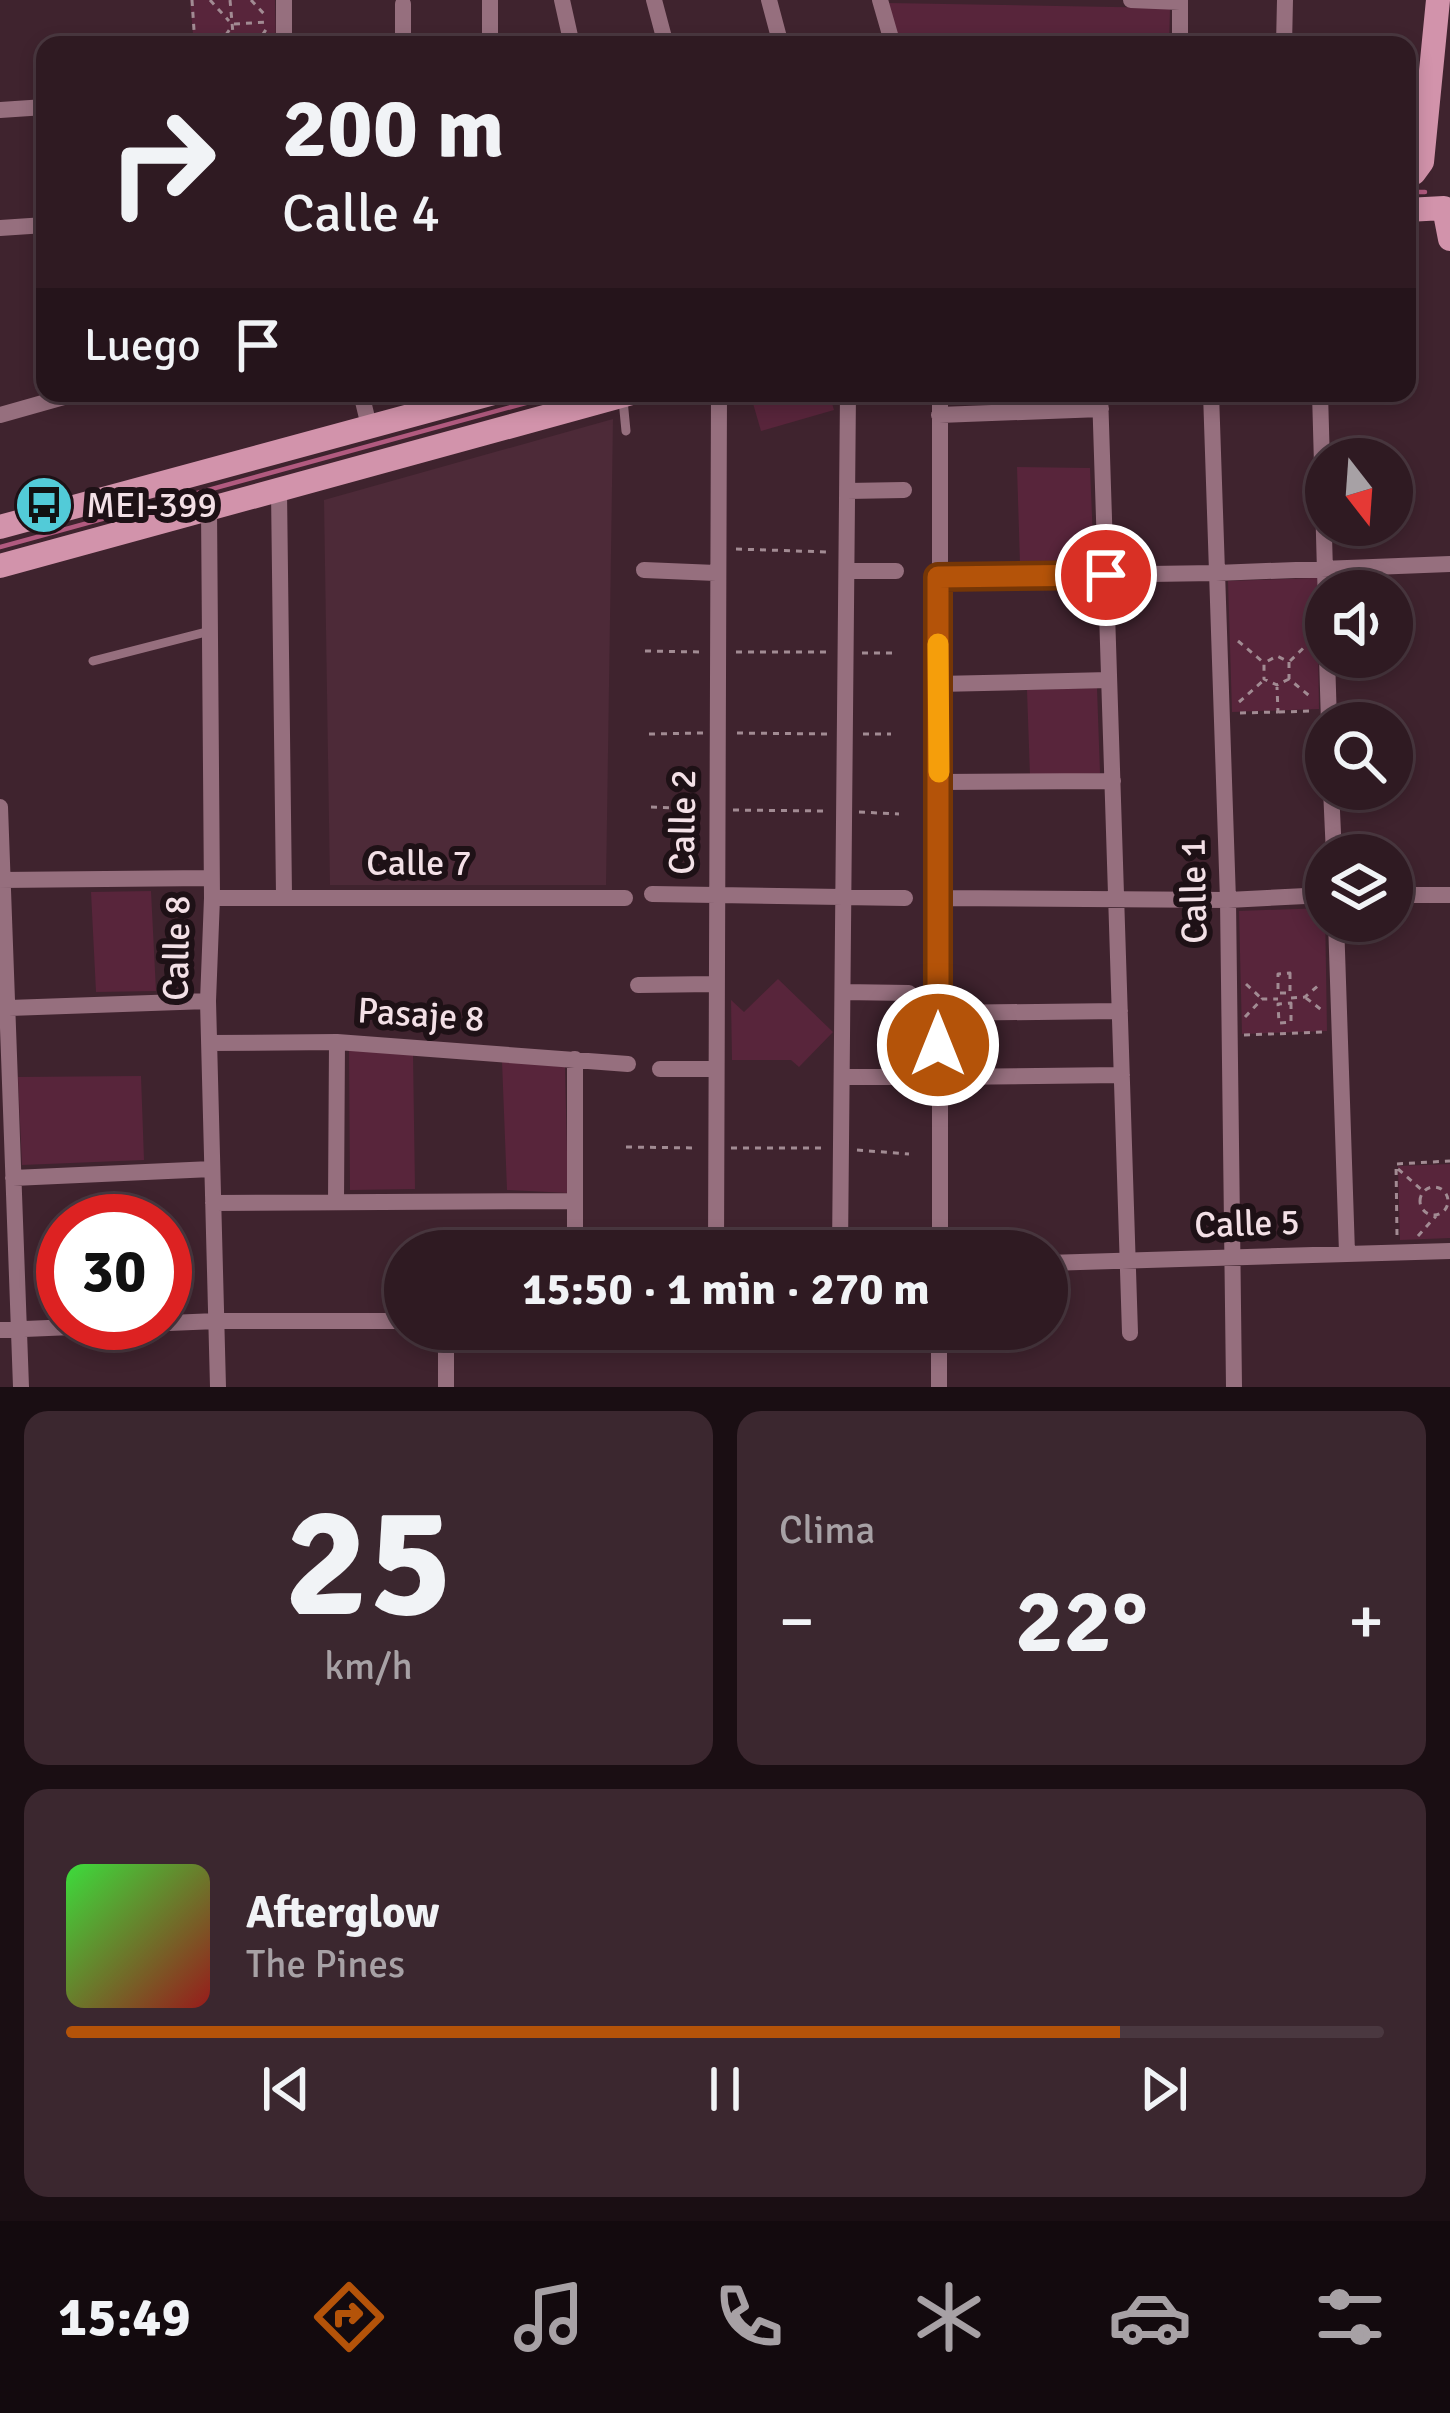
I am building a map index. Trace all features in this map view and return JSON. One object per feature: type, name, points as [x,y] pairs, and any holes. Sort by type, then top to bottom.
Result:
[{"type":"street","points":[[284,0],[284,36]]},
{"type":"street","points":[[490,0],[490,36]]},
{"type":"street","points":[[562,0],[570,36]]},
{"type":"street","points":[[654,0],[664,36]]},
{"type":"street","points":[[769,0],[779,36]]},
{"type":"street","points":[[880,0],[890,36]]},
{"type":"street","points":[[1131,0],[1180,1],[1180,36]]},
{"type":"street","points":[[1284,36],[1285,0]]},
{"type":"street","points":[[1416,170],[1422,162],[1438,82],[1438,0]]},
{"type":"street","points":[[403,4],[403,36]]},
{"type":"street","points":[[0,110],[36,108]]},
{"type":"street","points":[[1416,209],[1447,207],[1450,239]]},
{"type":"street","points":[[0,228],[36,226]]},
{"type":"street","points":[[0,415],[47,402]]},
{"type":"street","points":[[363,402],[369,426]]},
{"type":"street","points":[[0,527],[460,402]]},
{"type":"street","points":[[0,566],[596,402]]},
{"type":"street","name":"Calle 2","points":[[716,1229],[719,402]]},
{"type":"street","points":[[840,1230],[848,402]]},
{"type":"street","points":[[940,402],[940,1230]]},
{"type":"street","points":[[939,416],[1089,402]]},
{"type":"street","points":[[1100,402],[1130,1333]]},
{"type":"street","name":"Calle 1","points":[[1211,402],[1228,900],[1234,1387]]},
{"type":"street","points":[[1320,402],[1325,569]]},
{"type":"street","points":[[279,490],[284,895]]},
{"type":"street","points":[[848,490],[904,490]]},
{"type":"street","name":"Calle 8","points":[[209,509],[212,898],[208,1000],[218,1387]]},
{"type":"street","points":[[847,561],[896,571]]},
{"type":"street","points":[[938,577],[1450,565]]},
{"type":"street","points":[[644,570],[716,574]]},
{"type":"street","points":[[938,684],[1109,680]]},
{"type":"street","points":[[939,782],[1113,781]]},
{"type":"street","points":[[0,807],[21,1387]]},
{"type":"street","points":[[2,880],[211,878]]},
{"type":"street","points":[[652,894],[905,898]]},
{"type":"street","points":[[1413,895],[1450,895]]},
{"type":"street","points":[[940,898],[1305,896]]},
{"type":"street","name":"Calle 7","points":[[212,898],[625,898]]},
{"type":"street","points":[[1336,942],[1347,1253]]},
{"type":"street","points":[[638,985],[714,984]]},
{"type":"street","points":[[843,992],[909,993]]},
{"type":"street","points":[[9,1008],[208,1000]]},
{"type":"street","points":[[938,1012],[1120,1010]]},
{"type":"street","points":[[336,1202],[337,1042]]},
{"type":"street","name":"Pasaje 8","points":[[209,1043],[337,1042],[628,1064]]},
{"type":"street","points":[[575,1059],[575,1230]]},
{"type":"street","points":[[660,1069],[714,1070]]},
{"type":"street","points":[[939,1077],[1122,1075]]},
{"type":"street","points":[[842,1077],[901,1077]]},
{"type":"street","points":[[13,1178],[212,1169]]},
{"type":"street","points":[[213,1203],[575,1201]]},
{"type":"street","name":"Calle 5","points":[[1068,1262],[1450,1251]]},
{"type":"street","points":[[0,1330],[217,1321],[384,1321]]},
{"type":"street","points":[[446,1350],[446,1387]]},
{"type":"street","points":[[939,1350],[939,1387]]},
{"type":"lane","points":[[625,402],[626,431]]},
{"type":"lane","points":[[92,661],[210,631]]},
{"type":"path","points":[[191,0],[194,36]]},
{"type":"path","points":[[210,0],[232,24]]},
{"type":"path","points":[[230,0],[233,36]]},
{"type":"path","points":[[251,0],[272,22]]},
{"type":"path","points":[[232,24],[272,22]]},
{"type":"path","points":[[262,36],[272,22]]},
{"type":"path","points":[[224,36],[232,24]]},
{"type":"path","points":[[716,549],[847,561]]},
{"type":"path","points":[[1218,634],[1229,634],[1264,663]]},
{"type":"path","points":[[1288,662],[1305,646]]},
{"type":"path","points":[[646,651],[896,653]]},
{"type":"path","points":[[1264,663],[1277,656],[1288,662]]},
{"type":"path","points":[[1288,662],[1289,679],[1317,702]]},
{"type":"path","points":[[1221,711],[1232,708],[1264,680],[1264,663]]},
{"type":"path","points":[[1264,680],[1277,685],[1289,679]]},
{"type":"path","points":[[1277,685],[1278,712]]},
{"type":"path","points":[[1221,711],[1305,712]]},
{"type":"path","points":[[650,734],[891,734]]},
{"type":"path","points":[[651,807],[899,814]]},
{"type":"path","points":[[1290,973],[1291,998],[1291,1022],[1279,1023],[1278,974],[1290,973]]},
{"type":"path","points":[[1305,998],[1327,977],[1337,977]]},
{"type":"path","points":[[1242,980],[1262,999],[1305,998],[1324,1012],[1337,1012]]},
{"type":"path","points":[[1278,999],[1291,998]]},
{"type":"path","points":[[1244,1018],[1262,999]]},
{"type":"path","points":[[1229,1036],[1338,1032]]},
{"type":"path","points":[[626,1148],[841,1148],[909,1154]]},
{"type":"path","points":[[1406,1252],[1396,1164],[1450,1161]]},
{"type":"path","points":[[1396,1168],[1424,1192]]},
{"type":"path","points":[[1445,1191],[1450,1185]]},
{"type":"path","points":[[1424,1192],[1434,1187],[1445,1191]]},
{"type":"path","points":[[1406,1252],[1444,1211],[1449,1203],[1445,1191]]},
{"type":"path","points":[[1424,1192],[1422,1208],[1437,1215]]},
{"type":"path","points":[[1444,1211],[1450,1217]]},
{"type":"path","points":[[639,1229],[840,1230]]},
{"type":"shaded area","points":[[190,0],[275,0],[276,36],[193,36]]},
{"type":"shaded area","points":[[888,3],[1170,8],[1169,36],[897,36]]},
{"type":"shaded area","points":[[753,402],[832,402],[834,410],[761,431]]},
{"type":"shaded area","points":[[613,419],[606,885],[330,885],[324,500]]},
{"type":"shaded area","points":[[1017,467],[1090,468],[1094,564],[1020,564]]},
{"type":"shaded area","points":[[1305,578],[1305,678],[1319,678],[1319,702],[1305,702],[1305,709],[1232,712],[1228,581]]},
{"type":"shaded area","points":[[1097,688],[1100,773],[1030,776],[1027,690]]},
{"type":"shaded area","points":[[151,891],[156,991],[96,992],[91,892]]},
{"type":"shaded area","points":[[1305,909],[1305,942],[1326,942],[1327,1031],[1242,1034],[1239,911]]},
{"type":"shaded area","points":[[778,979],[833,1032],[799,1067],[791,1060],[732,1060],[731,1000],[744,1012]]},
{"type":"shaded area","points":[[349,1050],[413,1054],[415,1189],[350,1190]]},
{"type":"shaded area","points":[[502,1061],[565,1067],[568,1193],[507,1190]]},
{"type":"shaded area","points":[[141,1076],[144,1160],[22,1165],[18,1077]]},
{"type":"shaded area","points":[[1450,1164],[1450,1238],[1400,1240],[1398,1166]]},
{"type":"waterway","points":[[1416,192],[1425,192]]},
{"type":"waterway","points":[[0,547],[529,402]]},
{"type":"slow traffic","points":[[938,644],[939,772]]},
{"type":"place","name":"MEI-399","points":[[44,505]]},
{"type":"route","points":[[938,1045],[938,577],[1106,575]]}]
